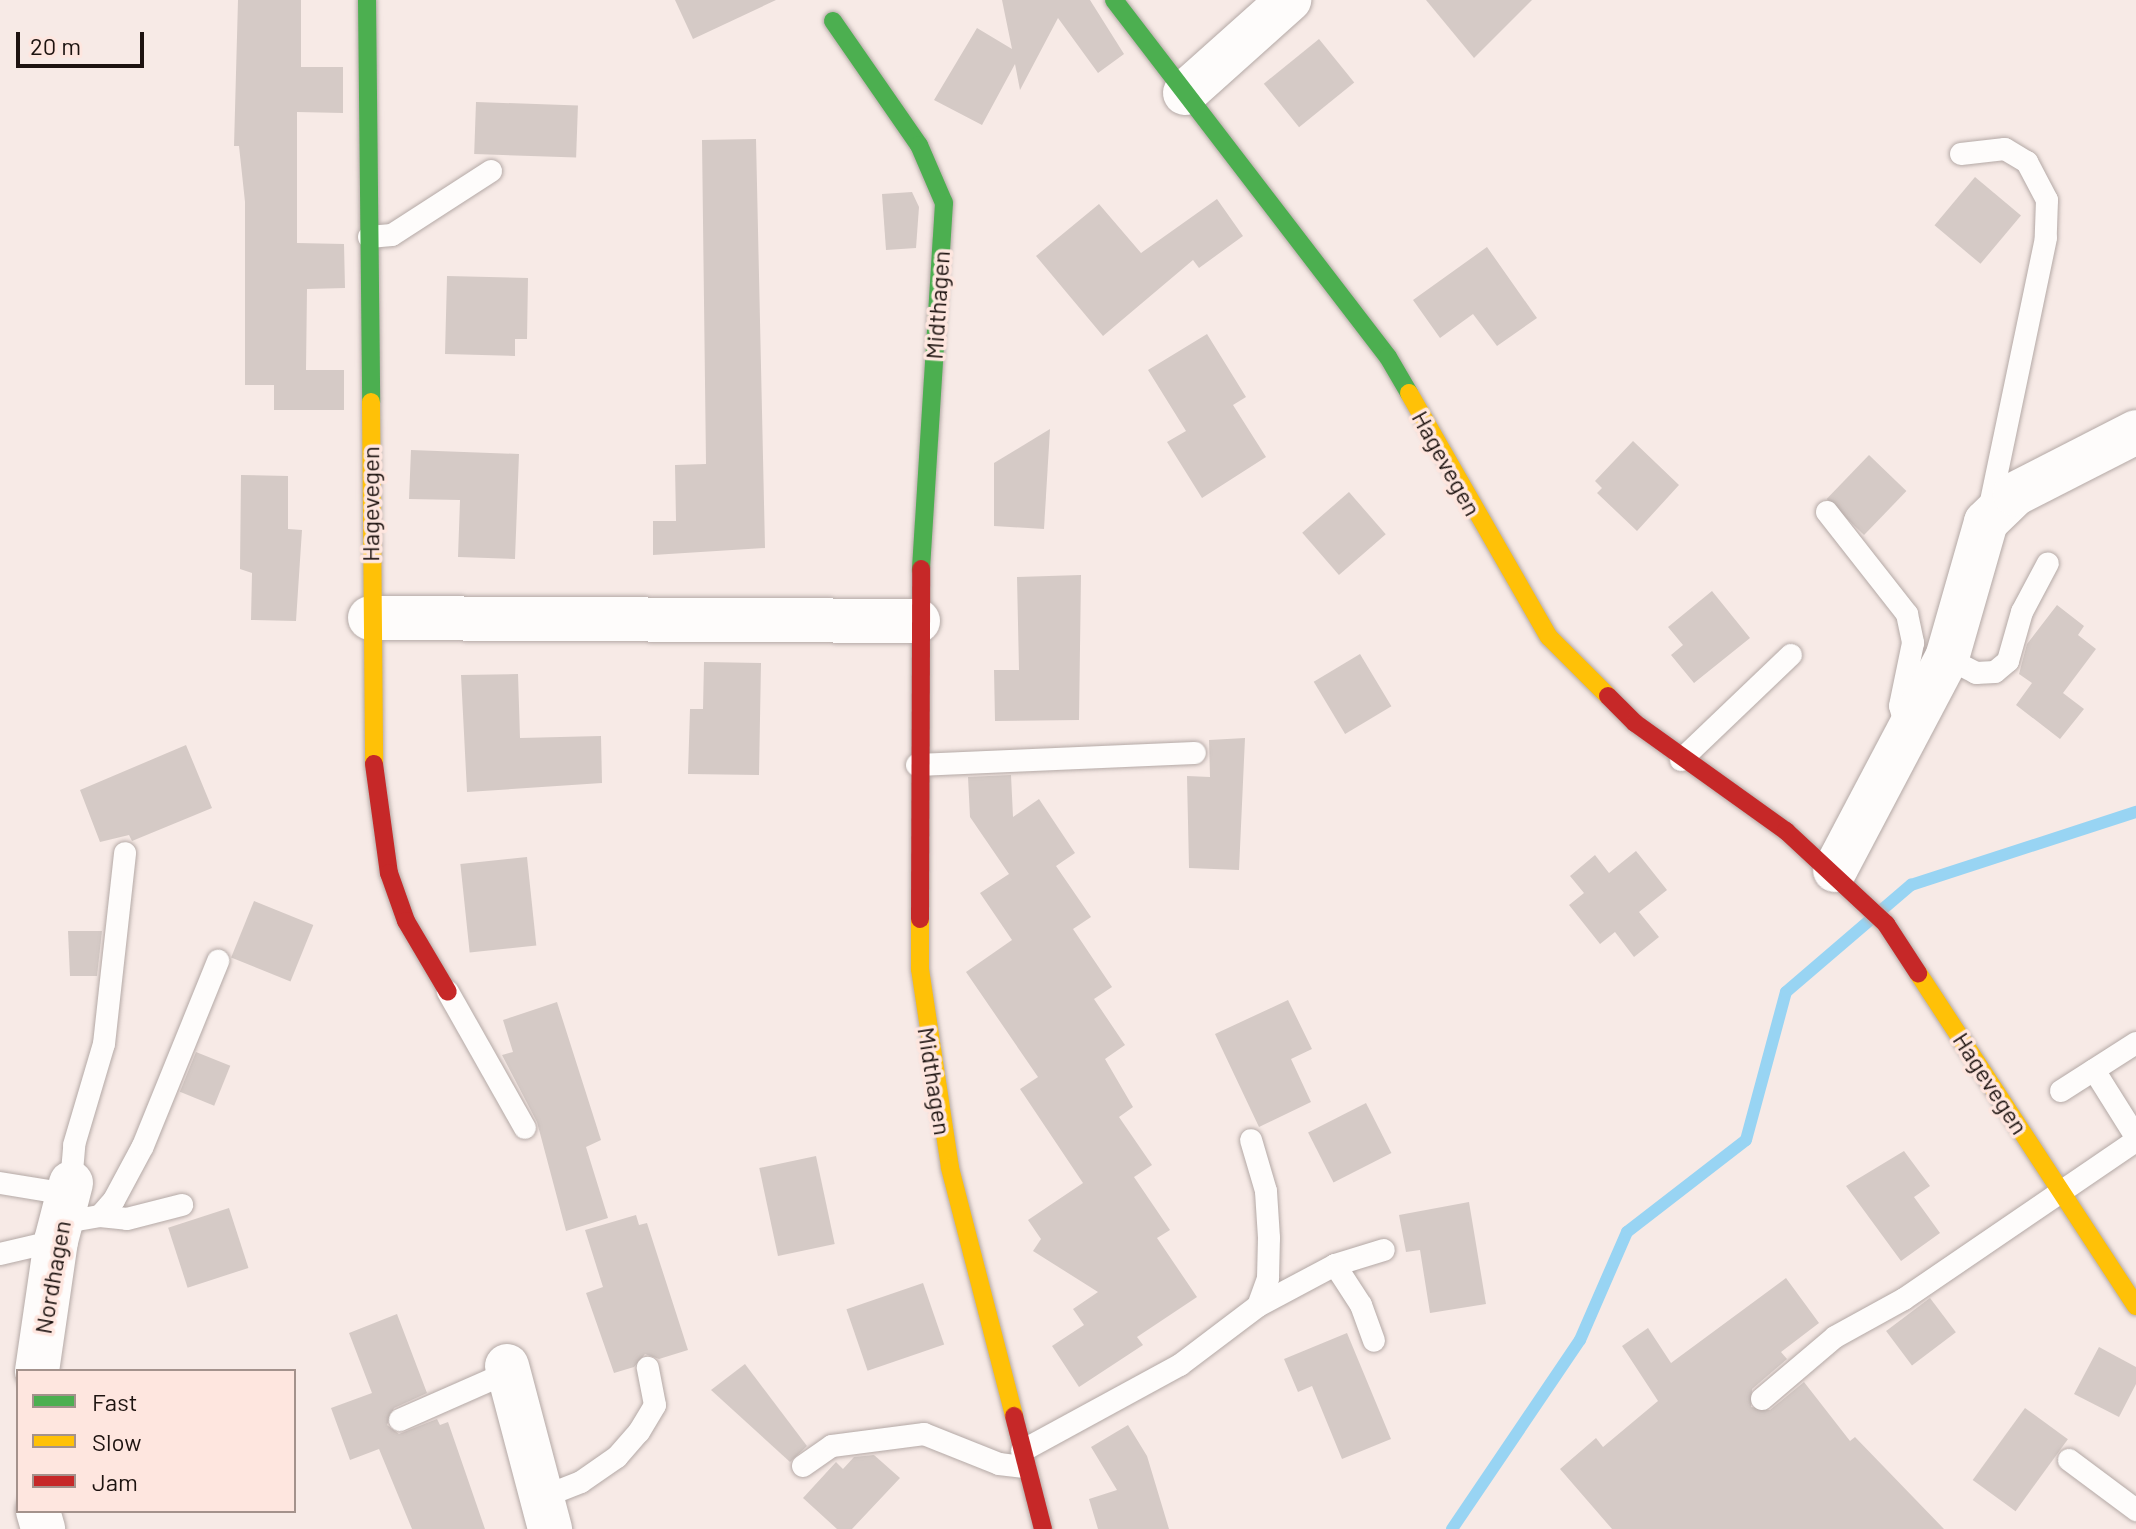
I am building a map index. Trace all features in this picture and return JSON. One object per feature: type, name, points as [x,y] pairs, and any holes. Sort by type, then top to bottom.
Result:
[{"type":"street","name":"Hagevegen","points":[[367,0],[370,618],[374,783],[389,873],[406,921],[448,992]]},
{"type":"street","name":"Hagevegen","points":[[1114,0],[1388,357],[1549,637],[1587,680],[1681,760],[1847,882],[1886,924],[2136,1306]]},
{"type":"street","points":[[1185,93],[1289,0]]},
{"type":"street","name":"Midthagen","points":[[833,21],[919,145],[944,203],[918,621],[915,886],[931,1074],[1043,1529]]},
{"type":"street","points":[[1847,882],[1908,731],[1947,658],[1986,522],[2015,494],[2136,432]]},
{"type":"street","points":[[370,618],[918,621]]},
{"type":"street","name":"Nordhagen","points":[[37,1369],[71,1211]]},
{"type":"street","points":[[508,1369],[547,1513]]},
{"type":"lane","points":[[1961,154],[2005,149],[2027,162],[2047,200],[2046,238],[1986,522]]},
{"type":"lane","points":[[369,237],[392,235],[491,171]]},
{"type":"lane","points":[[1827,512],[1907,614],[1913,643],[1900,706],[1908,731]]},
{"type":"lane","points":[[1947,658],[1976,673],[1995,672],[2008,661],[2022,612],[2048,563]]},
{"type":"lane","points":[[1681,760],[1791,655]]},
{"type":"lane","points":[[917,765],[1195,753]]},
{"type":"lane","points":[[71,1211],[74,1145],[104,1044],[125,853]]},
{"type":"lane","points":[[0,1254],[71,1211],[143,1146],[218,961]]},
{"type":"lane","points":[[448,992],[525,1128]]},
{"type":"lane","points":[[2061,1091],[2136,1043]]},
{"type":"lane","points":[[1762,1399],[1835,1337],[1964,1260],[2136,1139],[2094,1070]]},
{"type":"lane","points":[[1251,1140],[1266,1191],[1269,1238],[1268,1278],[1258,1306]]},
{"type":"lane","points":[[0,1183],[71,1211],[127,1219],[182,1205]]},
{"type":"lane","points":[[803,1466],[832,1446],[924,1434],[999,1464],[1024,1459],[1180,1365],[1258,1306],[1335,1265],[1384,1250]]},
{"type":"lane","points":[[1335,1265],[1361,1305],[1374,1341]]},
{"type":"lane","points":[[547,1513],[581,1482],[617,1457],[639,1432],[655,1405],[648,1368]]},
{"type":"lane","points":[[400,1420],[508,1369]]},
{"type":"lane","points":[[2069,1460],[2136,1510]]},
{"type":"building","points":[[238,0],[301,0],[301,67],[343,67],[343,113],[297,112],[297,243],[344,244],[345,288],[307,289],[306,370],[344,370],[344,410],[274,410],[274,385],[245,385],[245,202],[239,146],[234,146]]},
{"type":"building","points":[[675,0],[776,0],[693,39]]},
{"type":"building","points":[[1002,0],[1090,0],[1124,54],[1098,73],[1058,18],[1020,90],[1015,64],[982,125],[934,100],[977,28],[1012,49]]},
{"type":"building","points":[[1426,0],[1532,0],[1474,58]]},
{"type":"building","points":[[1319,39],[1354,83],[1299,127],[1264,84]]},
{"type":"building","points":[[476,102],[578,106],[576,158],[474,154]]},
{"type":"building","points":[[756,139],[765,548],[653,555],[653,521],[676,521],[675,465],[706,464],[702,140]]},
{"type":"building","points":[[1975,177],[2021,216],[1980,264],[1935,225]]},
{"type":"building","points":[[912,192],[919,207],[916,248],[886,250],[882,194]]},
{"type":"building","points":[[1217,199],[1243,236],[1199,268],[1193,260],[1103,336],[1036,256],[1099,204],[1141,253]]},
{"type":"building","points":[[1487,247],[1537,318],[1497,346],[1473,314],[1440,338],[1413,300]]},
{"type":"building","points":[[447,276],[528,278],[527,339],[515,339],[515,356],[445,354]]},
{"type":"building","points":[[1207,334],[1246,397],[1233,405],[1266,457],[1202,498],[1167,442],[1186,431],[1148,370]]},
{"type":"building","points":[[1050,429],[1044,529],[994,526],[994,463]]},
{"type":"building","points":[[1633,441],[1679,485],[1637,531],[1597,493],[1602,488],[1595,481]]},
{"type":"building","points":[[411,450],[519,454],[515,559],[458,557],[460,500],[409,499]]},
{"type":"building","points":[[1869,455],[1906,491],[1864,535],[1827,499]]},
{"type":"building","points":[[241,475],[288,476],[288,529],[302,530],[296,621],[251,620],[252,573],[240,569]]},
{"type":"building","points":[[1349,492],[1386,534],[1339,575],[1302,533]]},
{"type":"building","points":[[1081,575],[1079,720],[995,721],[994,670],[1019,670],[1017,577]]},
{"type":"building","points":[[1712,591],[1750,638],[1694,683],[1671,655],[1683,645],[1668,627]]},
{"type":"building","points":[[2057,605],[2084,626],[2078,635],[2096,649],[2063,693],[2084,709],[2060,739],[2016,705],[2032,683],[2019,674],[2027,644]]},
{"type":"building","points":[[1360,654],[1391,706],[1345,734],[1314,682]]},
{"type":"building","points":[[704,662],[761,663],[759,775],[688,774],[690,709],[703,709]]},
{"type":"building","points":[[518,674],[520,738],[601,736],[602,783],[467,792],[461,675]]},
{"type":"building","points":[[1245,738],[1239,870],[1189,868],[1187,776],[1210,777],[1209,740]]},
{"type":"building","points":[[186,745],[212,808],[132,841],[129,835],[100,842],[80,790]]},
{"type":"building","points":[[1011,775],[1013,817],[1039,799],[1075,853],[1056,866],[1091,917],[1073,929],[1112,987],[1094,999],[1125,1045],[1105,1059],[1133,1107],[1119,1117],[1152,1165],[1134,1177],[1170,1230],[1157,1238],[1197,1297],[1137,1337],[1143,1345],[1079,1387],[1052,1346],[1084,1325],[1073,1309],[1098,1292],[1033,1251],[1041,1239],[1028,1220],[1083,1183],[1020,1089],[1038,1077],[966,972],[1012,940],[980,893],[1009,874],[970,817],[968,777]]},
{"type":"building","points":[[1636,851],[1667,890],[1639,912],[1659,937],[1634,957],[1615,932],[1600,944],[1569,905],[1584,893],[1570,876],[1595,855],[1609,873]]},
{"type":"building","points":[[527,857],[536,946],[470,953],[460,864]]},
{"type":"building","points":[[254,901],[313,925],[290,982],[231,958]]},
{"type":"building","points":[[68,931],[102,931],[97,976],[70,976]]},
{"type":"building","points":[[1288,1000],[1312,1049],[1291,1059],[1311,1102],[1259,1127],[1215,1034]]},
{"type":"building","points":[[557,1002],[601,1140],[586,1147],[608,1218],[566,1231],[537,1122],[502,1055],[513,1052],[503,1020]]},
{"type":"building","points":[[196,1052],[230,1066],[214,1106],[180,1092]]},
{"type":"building","points":[[1366,1103],[1391,1153],[1334,1182],[1308,1133]]},
{"type":"building","points":[[1904,1151],[1930,1186],[1914,1197],[1940,1233],[1901,1261],[1846,1186]]},
{"type":"building","points":[[816,1156],[835,1244],[778,1256],[759,1168]]},
{"type":"building","points":[[1469,1202],[1486,1304],[1430,1313],[1420,1250],[1406,1252],[1399,1215]]},
{"type":"building","points":[[229,1208],[248,1268],[188,1288],[168,1228]]},
{"type":"building","points":[[636,1215],[639,1225],[647,1223],[688,1350],[659,1359],[645,1354],[634,1367],[614,1373],[586,1293],[603,1287],[585,1230]]},
{"type":"building","points":[[1786,1278],[1819,1323],[1781,1352],[1787,1359],[1752,1389],[1751,1407],[1770,1410],[1804,1382],[1850,1441],[1855,1437],[1944,1529],[1612,1529],[1560,1469],[1596,1438],[1603,1447],[1658,1401],[1622,1346],[1648,1328],[1671,1363]]},
{"type":"building","points":[[923,1283],[944,1344],[868,1371],[846,1309]]},
{"type":"building","points":[[1930,1298],[1956,1332],[1912,1365],[1886,1331]]},
{"type":"building","points":[[397,1314],[427,1393],[394,1408],[387,1425],[399,1434],[437,1419],[440,1425],[448,1422],[485,1529],[412,1529],[379,1449],[350,1460],[331,1408],[372,1393],[349,1333]]},
{"type":"building","points":[[1347,1333],[1391,1439],[1342,1459],[1312,1386],[1298,1392],[1284,1359]]},
{"type":"building","points":[[2099,1347],[2136,1367],[2136,1384],[2119,1417],[2074,1394]]},
{"type":"building","points":[[745,1364],[807,1446],[790,1462],[711,1390]]},
{"type":"building","points":[[2025,1408],[2068,1439],[2016,1511],[1973,1480]]},
{"type":"building","points":[[1128,1425],[1147,1456],[1169,1529],[1098,1529],[1089,1499],[1117,1490],[1091,1447]]},
{"type":"building","points":[[874,1455],[900,1478],[852,1529],[837,1529],[803,1498],[836,1462],[843,1469],[854,1457]]},
{"type":"waterway","points":[[1452,1529],[1580,1340],[1627,1232],[1746,1140],[1786,992],[1911,885],[2136,812]]},
{"type":"traffic: fast","points":[[367,0],[371,402]]},
{"type":"traffic: fast","points":[[1114,0],[1388,357],[1409,393]]},
{"type":"traffic: fast","points":[[833,21],[919,145],[944,203],[921,569]]},
{"type":"traffic: slow","points":[[1409,393],[1549,637],[1608,696]]},
{"type":"traffic: slow","points":[[371,402],[374,764]]},
{"type":"traffic: slow","points":[[920,919],[920,969],[950,1168],[1014,1416]]},
{"type":"traffic: slow","points":[[1918,973],[2136,1306]]},
{"type":"traffic: jam","points":[[920,919],[921,569]]},
{"type":"traffic: jam","points":[[1608,696],[1635,723],[1786,831],[1886,924],[1918,973]]},
{"type":"traffic: jam","points":[[374,764],[389,873],[406,921],[448,992]]},
{"type":"traffic: jam","points":[[1014,1416],[1043,1529]]}]
